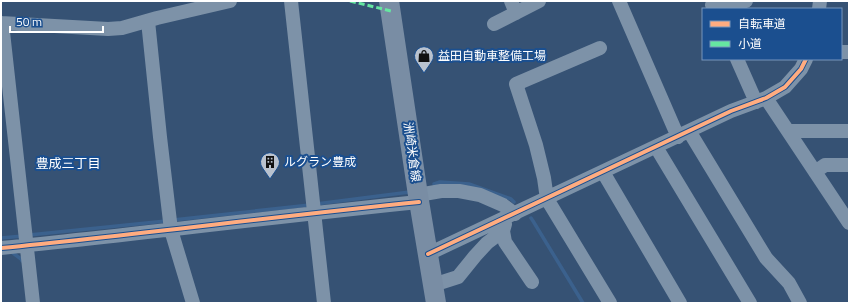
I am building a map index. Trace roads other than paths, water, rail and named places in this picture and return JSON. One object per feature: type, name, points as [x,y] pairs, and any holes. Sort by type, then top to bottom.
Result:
[{"type":"main road","name":"洲崎米倉線","points":[[390,1],[434,294]]},
{"type":"street","points":[[33,303],[17,244],[2,23],[108,29],[122,28],[157,18],[230,1]]},
{"type":"street","points":[[291,1],[324,303]]},
{"type":"street","points":[[494,24],[513,7],[540,1]]},
{"type":"street","points":[[619,1],[683,134],[766,258],[788,283],[800,303]]},
{"type":"street","points":[[712,5],[746,1]]},
{"type":"street","points":[[148,21],[170,224],[193,303]]},
{"type":"street","points":[[600,48],[516,84],[536,145],[544,178],[547,199],[610,303]]},
{"type":"street","points":[[738,60],[761,100],[788,131],[849,223]]},
{"type":"street","points":[[428,254],[731,111],[761,100],[785,87],[802,70],[806,60]]},
{"type":"street","points":[[788,131],[849,132]]},
{"type":"street","points":[[656,147],[750,303]]},
{"type":"street","points":[[815,172],[825,165],[849,165]]},
{"type":"street","points":[[603,172],[680,303]]},
{"type":"street","points":[[17,244],[314,207],[419,199],[441,190],[459,191],[480,195],[503,205],[511,215]]},
{"type":"street","points":[[434,294],[458,277],[475,256],[503,230],[511,215]]},
{"type":"street","points":[[503,230],[505,242],[532,282]]},
{"type":"waterway","points":[[434,184],[440,182],[469,184],[511,199],[514,202]]},
{"type":"waterway","points":[[316,204],[410,192]]},
{"type":"waterway","points":[[173,220],[310,205]]},
{"type":"waterway","points":[[531,218],[583,303]]},
{"type":"waterway","points":[[29,235],[166,221]]},
{"type":"waterway","points":[[1,238],[23,236]]},
{"type":"waterway","points":[[13,250],[13,253],[22,261]]},
{"type":"place","name":"益田自動車整備工場","points":[[424,73]]},
{"type":"place","name":"ルグラン豊成","points":[[270,179]]},
{"type":"district","name":"豊成三丁目","points":[[68,163]]}]
